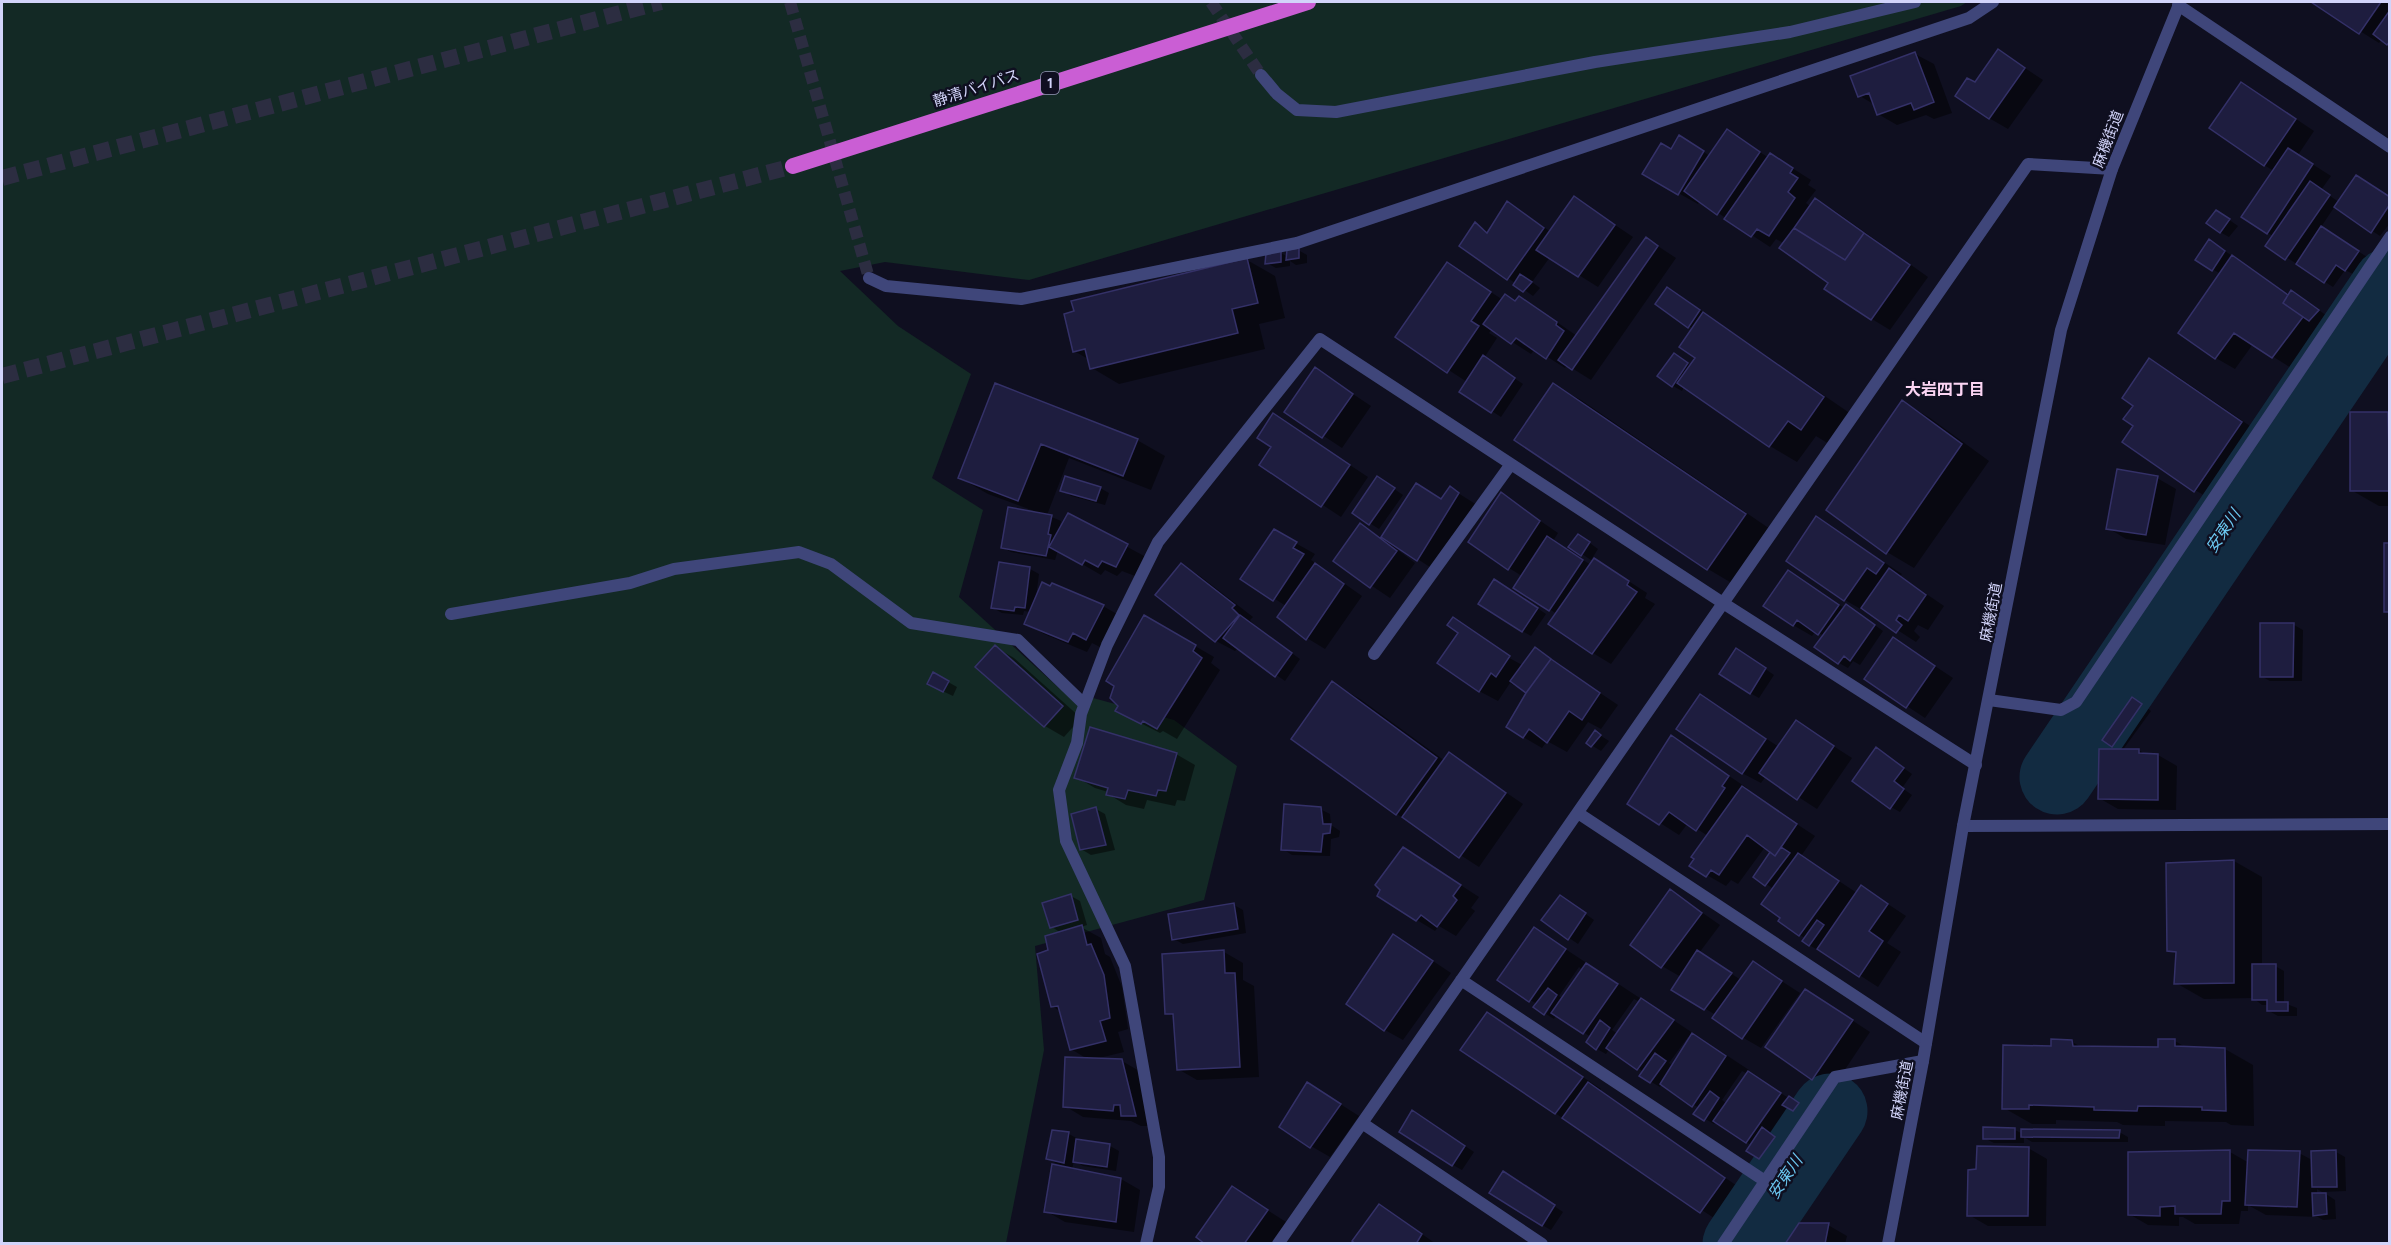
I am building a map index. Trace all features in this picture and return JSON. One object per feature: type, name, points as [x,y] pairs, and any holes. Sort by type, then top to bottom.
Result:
[{"type":"highway","name":"静清バイパス","points":[[793,166],[1308,2]]},
{"type":"street","points":[[1261,75],[1277,94],[1297,110],[1336,112],[1595,62],[1790,32],[1915,2]]},
{"type":"street","points":[[869,278],[886,286],[1021,299],[1297,243],[1969,18],[1993,2]]},
{"type":"street","points":[[2179,3],[2390,147]]},
{"type":"street","name":"麻機街道","points":[[1888,1244],[1964,826],[2061,330],[2112,169],[2179,3]]},
{"type":"street","points":[[1278,1244],[2028,164],[2112,169]]},
{"type":"street","points":[[1989,700],[2061,710],[2076,702],[2390,237]]},
{"type":"street","points":[[1146,1244],[1159,1187],[1159,1157],[1125,966],[1066,841],[1059,790],[1077,742],[1084,704],[1107,645],[1158,542],[1320,339],[1723,603],[1976,765]]},
{"type":"street","points":[[1374,654],[1511,464]]},
{"type":"street","points":[[451,614],[630,583],[674,569],[799,552],[831,564],[911,623],[1018,640],[1084,704]]},
{"type":"street","points":[[1578,813],[1926,1043]]},
{"type":"street","points":[[1964,826],[2390,824]]},
{"type":"street","points":[[1461,980],[1764,1181]]},
{"type":"street","points":[[1723,1244],[1835,1077],[1923,1061]]},
{"type":"street","points":[[1362,1123],[1542,1244]]},
{"type":"green space","points":[[2,2],[1967,2],[1961,6],[1029,280],[885,262],[840,271],[898,326],[971,374],[932,478],[983,510],[959,597],[1060,689],[1174,720],[1237,766],[1204,900],[1035,946],[1044,1050],[1006,1243],[2,1244]]},
{"type":"building","points":[[2311,2],[2381,2],[2359,34]]},
{"type":"building","points":[[2390,10],[2390,41],[2387,45],[2373,34]]},
{"type":"building","points":[[1998,49],[2025,68],[1989,119],[1955,96],[1967,78],[1975,82]]},
{"type":"building","points":[[1915,52],[1934,102],[1914,110],[1911,103],[1877,115],[1869,93],[1858,97],[1850,76]]},
{"type":"building","points":[[2241,82],[2296,119],[2264,166],[2209,128]]},
{"type":"building","points":[[1727,129],[1760,152],[1717,215],[1684,191]]},
{"type":"building","points":[[1679,135],[1704,151],[1678,195],[1642,174],[1661,143],[1671,149]]},
{"type":"building","points":[[2288,148],[2313,164],[2267,234],[2241,217]]},
{"type":"building","points":[[1770,153],[1793,168],[1790,173],[1798,178],[1788,192],[1795,198],[1769,236],[1757,229],[1751,237],[1724,219]]},
{"type":"building","points":[[2356,175],[2390,197],[2390,204],[2371,233],[2334,207]]},
{"type":"building","points":[[2310,181],[2330,195],[2285,260],[2265,246]]},
{"type":"building","points":[[1574,196],[1615,225],[1578,277],[1536,250]]},
{"type":"building","points":[[1815,198],[1864,233],[1845,260],[1794,228]]},
{"type":"building","points":[[1507,201],[1544,228],[1507,280],[1459,246],[1475,222],[1487,233]]},
{"type":"building","points":[[2216,210],[2230,219],[2220,233],[2206,223]]},
{"type":"building","points":[[2321,226],[2359,251],[2345,271],[2336,265],[2324,283],[2296,264]]},
{"type":"building","points":[[1794,228],[1845,260],[1864,233],[1910,265],[1871,320],[1824,289],[1828,283],[1779,248]]},
{"type":"building","points":[[1646,237],[1658,246],[1572,370],[1558,360]]},
{"type":"building","points":[[2209,239],[2225,251],[2212,271],[2195,260]]},
{"type":"building","points":[[1299,248],[1299,258],[1286,260],[1287,250]]},
{"type":"building","points":[[1281,251],[1281,262],[1265,264],[1266,253]]},
{"type":"building","points":[[2232,255],[2288,295],[2283,303],[2303,317],[2272,358],[2234,333],[2215,359],[2178,333]]},
{"type":"building","points":[[1247,258],[1258,303],[1232,309],[1238,333],[1090,369],[1085,349],[1073,352],[1064,314],[1074,311],[1071,301]]},
{"type":"building","points":[[1447,262],[1491,292],[1471,321],[1479,326],[1447,373],[1395,337]]},
{"type":"building","points":[[1520,274],[1532,282],[1523,292],[1513,285]]},
{"type":"building","points":[[1667,287],[1700,310],[1688,328],[1655,304]]},
{"type":"building","points":[[2291,290],[2319,310],[2309,321],[2283,303]]},
{"type":"building","points":[[1505,294],[1515,301],[1519,296],[1557,322],[1556,325],[1564,331],[1546,359],[1516,338],[1511,344],[1483,324]]},
{"type":"building","points":[[1703,312],[1824,397],[1801,430],[1788,421],[1769,447],[1677,383],[1695,358],[1679,347]]},
{"type":"building","points":[[1674,353],[1688,363],[1672,387],[1657,376]]},
{"type":"building","points":[[1483,355],[1515,378],[1491,413],[1459,392]]},
{"type":"building","points":[[2149,358],[2242,422],[2194,492],[2122,442],[2133,426],[2123,419],[2133,406],[2122,398]]},
{"type":"building","points":[[1315,367],[1353,394],[1322,438],[1284,412]]},
{"type":"building","points":[[995,383],[1138,439],[1123,476],[1041,444],[1018,501],[958,478]]},
{"type":"building","points":[[1553,383],[1746,514],[1707,570],[1514,440]]},
{"type":"building","points":[[1902,400],[1962,444],[1886,554],[1826,510]]},
{"type":"building","points":[[2350,412],[2388,412],[2390,491],[2350,491]]},
{"type":"building","points":[[1273,413],[1350,465],[1321,507],[1259,465],[1271,447],[1257,438]]},
{"type":"building","points":[[2117,469],[2158,476],[2146,535],[2106,529]]},
{"type":"building","points":[[1065,476],[1101,487],[1096,501],[1060,491]]},
{"type":"building","points":[[1377,476],[1395,488],[1369,525],[1352,513]]},
{"type":"building","points":[[1416,483],[1441,499],[1450,486],[1459,493],[1417,561],[1381,537]]},
{"type":"building","points":[[1501,492],[1540,521],[1508,570],[1468,542]]},
{"type":"building","points":[[1008,507],[1052,515],[1048,534],[1051,535],[1046,556],[1001,548]]},
{"type":"building","points":[[1068,513],[1128,544],[1116,567],[1102,561],[1098,567],[1085,560],[1082,565],[1049,547]]},
{"type":"building","points":[[1816,516],[1884,563],[1876,574],[1867,568],[1844,601],[1786,561]]},
{"type":"building","points":[[1360,523],[1397,551],[1370,588],[1333,561]]},
{"type":"building","points":[[1274,529],[1297,542],[1293,548],[1304,554],[1273,601],[1240,579]]},
{"type":"building","points":[[1578,534],[1590,542],[1581,556],[1568,547]]},
{"type":"building","points":[[1547,536],[1583,560],[1549,611],[1513,588]]},
{"type":"building","points":[[2384,543],[2390,543],[2390,612],[2384,612]]},
{"type":"building","points":[[1594,558],[1629,581],[1627,585],[1637,592],[1592,654],[1548,624]]},
{"type":"building","points":[[999,562],[1030,567],[1025,608],[1015,607],[1014,611],[991,608]]},
{"type":"building","points":[[1181,563],[1235,605],[1232,608],[1239,615],[1215,642],[1155,595]]},
{"type":"building","points":[[1315,563],[1344,584],[1306,640],[1277,617]]},
{"type":"building","points":[[1889,568],[1926,595],[1908,621],[1899,615],[1896,620],[1902,625],[1896,633],[1861,608]]},
{"type":"building","points":[[1788,570],[1839,605],[1818,635],[1797,620],[1793,626],[1763,606]]},
{"type":"building","points":[[1494,579],[1538,608],[1522,632],[1478,604]]},
{"type":"building","points":[[1042,582],[1050,586],[1052,583],[1104,605],[1086,640],[1073,633],[1068,642],[1024,624]]},
{"type":"building","points":[[1846,604],[1875,625],[1850,661],[1844,656],[1838,664],[1814,647]]},
{"type":"building","points":[[1144,615],[1196,645],[1193,651],[1202,658],[1157,729],[1143,721],[1141,724],[1115,711],[1118,706],[1110,698],[1114,686],[1106,681]]},
{"type":"building","points":[[1240,615],[1292,653],[1275,677],[1223,638]]},
{"type":"building","points":[[1453,617],[1510,656],[1496,677],[1491,673],[1479,692],[1437,663],[1458,633],[1447,625]]},
{"type":"building","points":[[2260,623],[2294,623],[2293,677],[2260,677]]},
{"type":"building","points":[[1893,637],[1935,666],[1906,708],[1864,679]]},
{"type":"building","points":[[995,645],[1063,706],[1044,727],[975,667]]},
{"type":"building","points":[[1535,647],[1551,659],[1526,693],[1510,681]]},
{"type":"building","points":[[1736,648],[1766,668],[1750,694],[1719,674]]},
{"type":"building","points":[[1551,659],[1600,693],[1582,720],[1569,711],[1547,743],[1529,729],[1523,738],[1506,727],[1526,693]]},
{"type":"building","points":[[933,672],[949,681],[943,692],[927,684]]},
{"type":"building","points":[[1332,681],[1437,758],[1396,815],[1291,739]]},
{"type":"building","points":[[1700,694],[1766,739],[1742,774],[1676,729]]},
{"type":"building","points":[[2132,697],[2142,704],[2112,747],[2102,740]]},
{"type":"building","points":[[1796,720],[1834,746],[1797,800],[1759,773]]},
{"type":"building","points":[[1090,727],[1177,753],[1166,791],[1158,790],[1156,796],[1128,790],[1125,799],[1106,795],[1108,788],[1074,778]]},
{"type":"building","points":[[1595,730],[1601,735],[1591,747],[1586,743]]},
{"type":"building","points":[[1671,735],[1729,776],[1722,786],[1725,788],[1696,831],[1669,812],[1659,825],[1627,804]]},
{"type":"building","points":[[1876,747],[1904,768],[1894,781],[1904,789],[1890,809],[1852,781]]},
{"type":"building","points":[[2099,749],[2139,749],[2139,753],[2158,754],[2158,800],[2098,799]]},
{"type":"building","points":[[1449,752],[1506,793],[1459,858],[1402,817]]},
{"type":"building","points":[[1742,786],[1797,824],[1775,856],[1747,835],[1719,875],[1711,870],[1706,877],[1689,866],[1694,859],[1691,857]]},
{"type":"building","points":[[1284,804],[1321,807],[1323,824],[1331,824],[1330,833],[1323,834],[1321,852],[1281,850]]},
{"type":"building","points":[[1096,807],[1106,845],[1080,850],[1071,814]]},
{"type":"building","points":[[1403,847],[1461,885],[1453,896],[1457,900],[1437,927],[1421,915],[1416,921],[1377,896],[1380,890],[1375,885]]},
{"type":"building","points":[[1781,847],[1790,853],[1765,886],[1753,877],[1770,852],[1775,856]]},
{"type":"building","points":[[1798,853],[1839,881],[1799,936],[1778,921],[1780,918],[1761,904]]},
{"type":"building","points":[[2234,860],[2234,983],[2174,984],[2176,952],[2167,951],[2166,863]]},
{"type":"building","points":[[1861,885],[1888,904],[1869,931],[1883,941],[1859,977],[1817,949]]},
{"type":"building","points":[[1670,889],[1702,913],[1661,968],[1630,945]]},
{"type":"building","points":[[1071,894],[1078,920],[1050,928],[1042,903]]},
{"type":"building","points":[[1560,895],[1586,913],[1568,940],[1541,920]]},
{"type":"building","points":[[1234,903],[1238,929],[1172,940],[1168,914]]},
{"type":"building","points":[[1817,920],[1824,925],[1809,946],[1802,941]]},
{"type":"building","points":[[1082,925],[1087,945],[1091,944],[1104,975],[1110,1018],[1100,1021],[1106,1041],[1070,1050],[1058,1006],[1051,1007],[1037,954],[1048,950],[1045,936]]},
{"type":"building","points":[[1534,927],[1566,949],[1529,1002],[1497,980]]},
{"type":"building","points":[[1393,934],[1433,961],[1384,1031],[1346,1004]]},
{"type":"building","points":[[1224,950],[1225,973],[1235,973],[1240,1067],[1177,1070],[1173,1014],[1165,1014],[1162,954]]},
{"type":"building","points":[[1697,950],[1732,973],[1704,1010],[1671,990]]},
{"type":"building","points":[[1753,961],[1782,981],[1742,1039],[1712,1018]]},
{"type":"building","points":[[1586,963],[1618,984],[1583,1034],[1551,1013]]},
{"type":"building","points":[[2252,964],[2276,964],[2276,1002],[2288,1002],[2288,1011],[2267,1011],[2267,1000],[2252,1000]]},
{"type":"building","points":[[1548,988],[1557,995],[1544,1015],[1533,1007]]},
{"type":"building","points":[[1805,989],[1853,1020],[1812,1080],[1765,1047]]},
{"type":"building","points":[[1641,998],[1674,1020],[1637,1070],[1606,1048]]},
{"type":"building","points":[[1487,1012],[1583,1077],[1555,1114],[1460,1050]]},
{"type":"building","points":[[1600,1020],[1610,1028],[1596,1050],[1586,1042]]},
{"type":"building","points":[[1692,1033],[1726,1056],[1692,1107],[1660,1084]]},
{"type":"building","points":[[2051,1039],[2072,1040],[2073,1046],[2158,1047],[2158,1039],[2175,1039],[2175,1046],[2225,1048],[2226,1111],[2202,1110],[2202,1107],[2138,1106],[2137,1111],[2029,1105],[2029,1109],[2002,1109],[2003,1045],[2051,1046]]},
{"type":"building","points":[[1655,1053],[1666,1061],[1650,1083],[1639,1076]]},
{"type":"building","points":[[1065,1057],[1122,1059],[1136,1116],[1121,1116],[1120,1105],[1114,1105],[1113,1111],[1063,1107]]},
{"type":"building","points":[[1748,1071],[1781,1093],[1746,1143],[1713,1121]]},
{"type":"building","points":[[1307,1082],[1341,1104],[1310,1148],[1279,1127]]},
{"type":"building","points":[[1588,1082],[1725,1178],[1700,1213],[1562,1118]]},
{"type":"building","points":[[1710,1091],[1719,1098],[1704,1121],[1693,1114]]},
{"type":"building","points":[[1789,1096],[1799,1103],[1793,1111],[1782,1105]]},
{"type":"building","points":[[1412,1110],[1465,1146],[1452,1166],[1399,1132]]},
{"type":"building","points":[[1762,1127],[1775,1137],[1759,1159],[1746,1151]]},
{"type":"building","points":[[1983,1127],[2015,1128],[2015,1139],[1983,1139]]},
{"type":"building","points":[[2021,1129],[2120,1130],[2119,1138],[2021,1137]]},
{"type":"building","points":[[1052,1130],[1069,1132],[1064,1163],[1046,1159]]},
{"type":"building","points":[[1076,1139],[1110,1144],[1107,1167],[1073,1162]]},
{"type":"building","points":[[1977,1146],[2029,1147],[2028,1216],[1967,1216],[1968,1170],[1976,1169]]},
{"type":"building","points":[[2230,1150],[2230,1201],[2222,1201],[2221,1214],[2175,1214],[2175,1206],[2160,1207],[2160,1216],[2128,1215],[2128,1152]]},
{"type":"building","points":[[2248,1150],[2300,1151],[2297,1207],[2245,1205]]},
{"type":"building","points":[[2336,1150],[2337,1187],[2312,1187],[2311,1151]]},
{"type":"building","points":[[1052,1164],[1121,1178],[1116,1222],[1044,1212]]},
{"type":"building","points":[[1503,1171],[1555,1205],[1542,1226],[1489,1193]]},
{"type":"building","points":[[1232,1186],[1268,1210],[1244,1244],[1205,1244],[1196,1237]]},
{"type":"building","points":[[2312,1193],[2326,1193],[2327,1214],[2313,1216]]},
{"type":"building","points":[[1379,1204],[1422,1234],[1416,1244],[1356,1244],[1352,1241]]},
{"type":"building","points":[[1799,1223],[1829,1223],[1825,1244],[1785,1244]]},
{"type":"waterway","name":"安東川","points":[[2057,777],[2390,285]]},
{"type":"waterway","name":"安東川","points":[[1740,1244],[1830,1111]]},
{"type":"tunnel","points":[[2,178],[661,2]]},
{"type":"tunnel","points":[[790,2],[869,278]]},
{"type":"tunnel","points":[[1211,2],[1261,75]]},
{"type":"tunnel","points":[[2,376],[793,166]]},
{"type":"district","name":"大岩四丁目","points":[[1945,389]]}]
